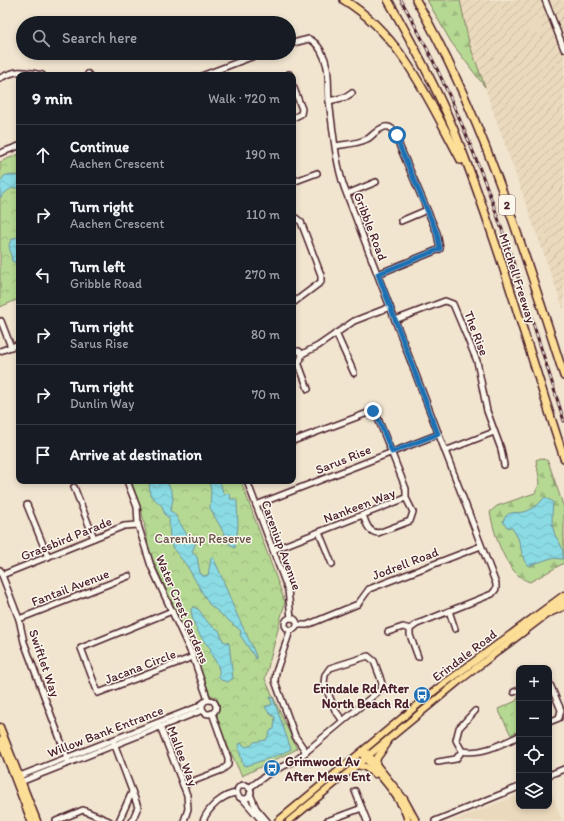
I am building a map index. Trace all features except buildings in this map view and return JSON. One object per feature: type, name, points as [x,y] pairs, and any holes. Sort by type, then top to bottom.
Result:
[{"type":"highway","points":[[344,0],[379,28],[405,59],[475,187]]},
{"type":"highway","name":"Mitchell Freeway","points":[[388,0],[441,102],[475,187],[505,273],[564,458]]},
{"type":"highway","name":"Mitchell Freeway","points":[[416,0],[438,40],[473,116],[514,224],[564,376]]},
{"type":"highway","points":[[546,614],[564,606]]},
{"type":"main road","name":"Erindale Road","points":[[364,754],[437,689],[564,595]]},
{"type":"main road","name":"Erindale Road","points":[[364,754],[393,735],[459,681],[564,601]]},
{"type":"main road","points":[[0,727],[31,821]]},
{"type":"main road","points":[[376,765],[377,758],[393,735]]},
{"type":"main road","points":[[0,740],[37,821]]},
{"type":"main road","points":[[289,821],[356,765],[364,754]]},
{"type":"main road","points":[[364,754],[376,765],[404,799],[416,821]]},
{"type":"main road","points":[[364,754],[402,806],[408,821]]},
{"type":"main road","points":[[278,821],[364,754]]},
{"type":"main road","points":[[356,765],[365,767],[381,779]]},
{"type":"street","points":[[545,0],[564,49]]},
{"type":"street","name":"Gribble Road","points":[[296,42],[306,39],[316,44],[323,55],[327,67],[329,101],[339,172],[496,584],[495,591],[490,595],[448,611]]},
{"type":"street","points":[[212,72],[244,60]]},
{"type":"street","points":[[0,78],[10,72],[21,70],[29,72]]},
{"type":"street","points":[[329,101],[346,97],[352,93]]},
{"type":"street","points":[[296,94],[302,109],[302,114],[296,117]]},
{"type":"street","points":[[336,146],[361,141],[369,138],[379,130],[386,127],[392,128],[396,132],[400,147],[437,233],[440,249],[378,274]]},
{"type":"street","points":[[0,153],[16,147]]},
{"type":"street","points":[[296,181],[317,173]]},
{"type":"street","points":[[347,194],[376,182]]},
{"type":"street","points":[[401,221],[427,210]]},
{"type":"street","points":[[296,218],[301,222],[321,275],[321,282],[296,301]]},
{"type":"street","name":"The Rise","points":[[395,320],[443,302],[452,302],[477,361],[487,411],[494,432]]},
{"type":"street","points":[[302,354],[318,346],[354,321],[390,307]]},
{"type":"street","points":[[1,322],[11,347]]},
{"type":"street","points":[[336,333],[354,373]]},
{"type":"street","points":[[0,351],[16,345]]},
{"type":"street","points":[[296,350],[299,350],[302,354]]},
{"type":"street","points":[[302,354],[301,360],[296,362],[308,389]]},
{"type":"street","name":"Nankeen Way","points":[[273,550],[406,498],[406,489],[392,452],[377,416],[373,411],[296,440]]},
{"type":"street","points":[[445,451],[494,432],[501,449],[504,465]]},
{"type":"street","name":"Sarus Rise","points":[[256,505],[438,434]]},
{"type":"street","name":"Water Crest Gardens","points":[[128,484],[137,507],[138,525],[151,566],[193,657],[206,701]]},
{"type":"street","name":"Careniup Avenue","points":[[248,484],[290,594],[291,618]]},
{"type":"street","points":[[74,487],[94,538]]},
{"type":"street","points":[[363,515],[369,529],[378,533],[410,520],[413,512],[406,498]]},
{"type":"street","points":[[27,505],[48,557]]},
{"type":"street","name":"Grassbird Parade","points":[[1,572],[48,557],[124,526],[138,525]]},
{"type":"street","points":[[319,532],[332,564]]},
{"type":"street","name":"Jodrell Road","points":[[298,625],[307,624],[358,604],[369,589],[481,546]]},
{"type":"street","name":"Swiftlet Way","points":[[1,572],[19,618],[24,642],[68,760]]},
{"type":"street","name":"Fantail Avenue","points":[[19,618],[129,576]]},
{"type":"street","name":"Jacana Circle","points":[[172,611],[81,648],[98,693],[193,657]]},
{"type":"street","points":[[410,629],[416,624],[448,611],[455,629]]},
{"type":"street","points":[[291,618],[295,619],[298,625],[296,629],[290,631],[286,628],[285,624],[287,620],[291,618]]},
{"type":"street","points":[[388,632],[403,627],[410,629]]},
{"type":"street","points":[[410,629],[410,635],[418,657]]},
{"type":"street","points":[[290,631],[276,672],[275,681],[295,736],[306,752]]},
{"type":"street","points":[[249,788],[272,772],[290,765],[372,697],[380,690],[382,684],[371,657],[362,656],[330,668],[325,675],[324,683],[335,710],[343,721]]},
{"type":"street","points":[[552,689],[561,710],[559,718],[552,721]]},
{"type":"street","points":[[212,700],[216,706],[212,713],[207,713],[203,710],[206,701],[212,700]]},
{"type":"street","name":"Willow Bank Entrance","points":[[160,725],[206,701]]},
{"type":"street","name":"Willow Bank Entrance","points":[[17,780],[203,710]]},
{"type":"street","points":[[476,711],[459,728],[456,740],[462,751],[469,753],[495,747],[517,737]]},
{"type":"street","points":[[183,785],[222,770],[228,765],[228,758],[212,713]]},
{"type":"street","name":"Mallee Way","points":[[160,725],[187,795],[188,809],[184,821]]},
{"type":"street","points":[[114,743],[138,807],[132,821]]},
{"type":"street","points":[[438,762],[456,760],[462,751]]},
{"type":"street","points":[[552,774],[564,770]]},
{"type":"street","points":[[236,793],[237,788],[241,785],[246,785],[249,788],[256,808],[267,821]]},
{"type":"street","points":[[435,821],[516,788]]},
{"type":"street","points":[[356,791],[367,821]]},
{"type":"street","points":[[119,821],[132,792]]},
{"type":"street","points":[[236,793],[262,821]]},
{"type":"street","points":[[203,821],[224,797],[236,793]]},
{"type":"street","points":[[243,799],[248,798],[250,794]]},
{"type":"street","points":[[327,821],[362,808]]},
{"type":"street","points":[[56,821],[83,810],[109,821]]},
{"type":"street","points":[[429,821],[441,818]]},
{"type":"shaded area","points":[[460,0],[564,0],[564,311],[469,43]]},
{"type":"shaded area","points":[[552,793],[562,821],[452,821],[516,796],[516,809],[552,809]]},
{"type":"green space","points":[[427,0],[460,0],[469,43],[485,87],[451,42]]},
{"type":"green space","points":[[16,155],[16,300],[0,307],[0,162]]},
{"type":"green space","points":[[541,458],[548,461],[564,508],[564,563],[530,582],[522,578],[514,571],[502,553],[490,512],[497,506],[535,493],[540,483],[536,460]]},
{"type":"green space","name":"Careniup Reserve","points":[[132,484],[242,484],[285,602],[265,679],[297,749],[242,776],[216,722],[219,704],[216,697],[210,695],[192,647],[150,554],[141,508]]},
{"type":"green space","points":[[516,701],[516,732],[511,735],[498,709]]},
{"type":"water","points":[[5,175],[16,176],[16,188],[6,192],[0,198],[0,182]]},
{"type":"water","points":[[16,238],[16,263],[12,261],[9,245],[11,240]]},
{"type":"water","points":[[149,484],[168,484],[172,492],[173,500],[170,511],[174,513],[190,540],[196,542],[192,552],[197,557],[200,573],[204,576],[208,575],[211,558],[213,557],[256,659],[240,635],[241,631],[209,604],[187,566],[172,547],[170,540],[169,518],[165,515],[162,506],[150,495]]},
{"type":"water","points":[[210,484],[221,484],[223,493],[225,495],[227,493],[231,496],[230,499],[235,499],[237,502],[238,526],[235,548],[231,546],[210,508],[211,490]]},
{"type":"water","points":[[545,497],[553,502],[553,527],[562,549],[563,559],[551,558],[528,566],[524,560],[518,538],[512,528],[507,527],[503,522],[510,513],[530,510]]},
{"type":"water","points":[[193,607],[198,609],[209,624],[219,630],[223,641],[229,643],[233,678],[228,682],[221,680],[218,677],[219,670],[210,653],[211,649],[203,640],[195,625],[191,609]]},
{"type":"water","points":[[270,697],[273,698],[291,749],[246,766],[243,765],[239,744],[241,743],[246,747],[252,745],[254,742],[266,740],[271,730],[274,729],[275,717],[269,713],[265,707],[272,704]]},
{"type":"railway","points":[[401,0],[428,50],[474,153],[512,259],[564,421]]},
{"type":"place","name":"Erindale Rd After North Beach Rd","points":[[422,695]]},
{"type":"place","name":"Grimwood Av After Mews Ent","points":[[272,768]]},
{"type":"route","points":[[373,411],[377,416],[392,452],[438,434],[378,274],[440,249],[437,233],[420,190],[400,147],[397,135]]}]
